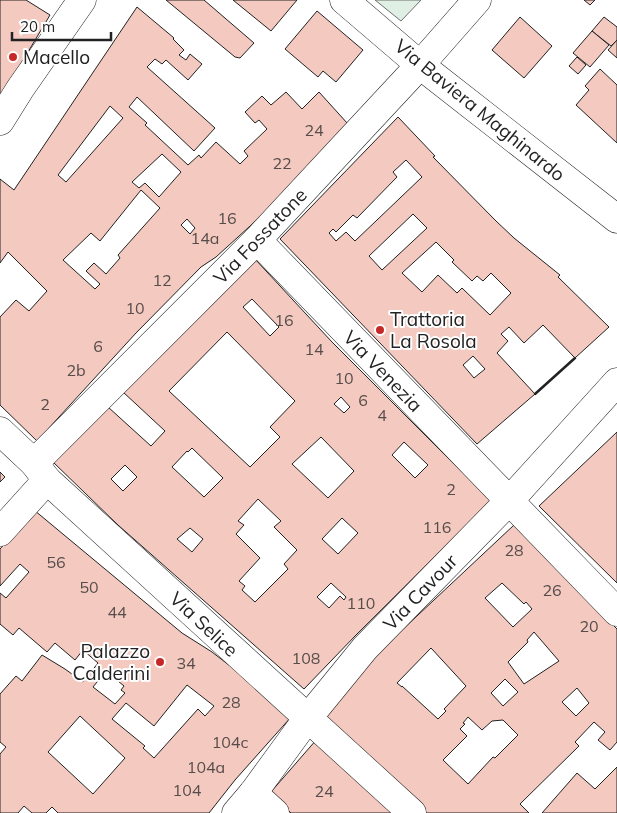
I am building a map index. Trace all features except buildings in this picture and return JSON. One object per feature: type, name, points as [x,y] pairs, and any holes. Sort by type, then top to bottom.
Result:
[{"type":"street","points":[[0,121],[82,0]]},
{"type":"street","name":"Via Baviera Maghinardo","points":[[344,0],[420,65],[617,219]]},
{"type":"street","name":"Via Fossatone","points":[[0,532],[41,471],[420,65],[477,0]]},
{"type":"street","name":"Via Venezia","points":[[257,240],[617,612]]},
{"type":"street","name":"Via Cavour","points":[[245,803],[307,719],[365,648],[509,501],[617,382]]},
{"type":"street","name":"Via Selice","points":[[0,431],[307,719],[412,813]]},
{"type":"street","points":[[245,803],[275,813]]},
{"type":"green space","points":[[375,0],[421,0],[401,21]]},
{"type":"wall","points":[[535,394],[575,358]]},
{"type":"place","name":"Macello","points":[[13,57]]},
{"type":"place","name":"Trattoria La Rosola","points":[[380,330]]},
{"type":"place","name":"Palazzo Calderini","points":[[160,662]]}]
